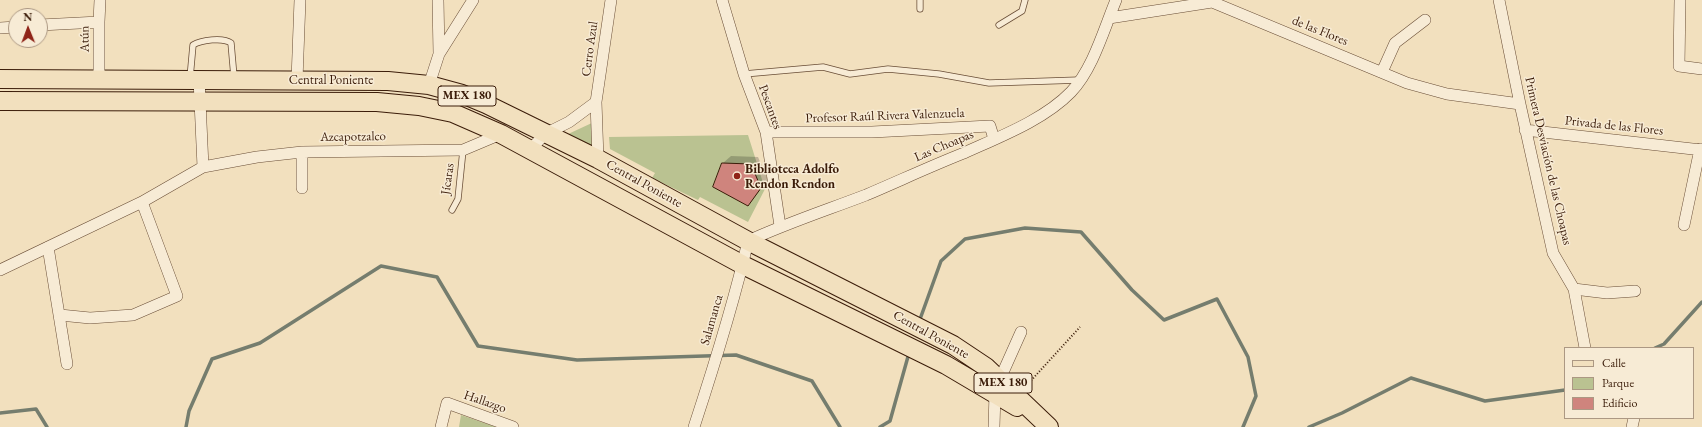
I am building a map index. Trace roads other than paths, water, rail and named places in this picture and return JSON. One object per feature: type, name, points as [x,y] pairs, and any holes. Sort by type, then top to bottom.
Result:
[{"type":"main road","name":"Central Poniente","points":[[0,78],[388,80],[429,85],[462,94],[486,104],[598,159],[748,241],[953,345],[986,367],[997,386],[1049,427]]},
{"type":"main road","name":"Central Poniente","points":[[0,101],[377,102],[420,106],[453,113],[501,134],[743,265],[874,328],[946,365],[997,386],[1016,396],[1049,427]]},
{"type":"street","name":"Atún","points":[[99,78],[100,0]]},
{"type":"street","points":[[297,80],[300,0]]},
{"type":"street","points":[[438,0],[439,54]]},
{"type":"street","points":[[429,85],[439,54],[473,0]]},
{"type":"street","name":"Cerro Azul","points":[[598,159],[596,102],[611,0]]},
{"type":"street","name":"Pescantes","points":[[722,0],[744,74],[766,132],[780,226]]},
{"type":"street","name":"Las Choapas","points":[[748,241],[780,226],[866,195],[1016,129],[1050,109],[1071,92],[1088,69],[1116,0]]},
{"type":"street","name":"Primera Desviación de las Choapas","points":[[1499,0],[1525,130],[1553,253],[1574,289],[1585,347]]},
{"type":"street","points":[[1680,0],[1679,66],[1702,69]]},
{"type":"street","name":"de las Flores","points":[[1109,18],[1212,2],[1407,83],[1447,94],[1520,104]]},
{"type":"street","points":[[1382,72],[1395,42],[1425,20]]},
{"type":"street","points":[[48,25],[99,22]]},
{"type":"street","points":[[195,79],[201,102],[204,167]]},
{"type":"street","points":[[530,150],[545,134],[569,122],[596,102]]},
{"type":"street","name":"Profesor Raúl Rivera Valenzuela","points":[[766,132],[872,132],[990,126],[994,139]]},
{"type":"street","name":"Privada de las Flores","points":[[1525,130],[1701,150],[1684,225]]},
{"type":"street","name":"Azcapotzalco","points":[[0,270],[142,202],[204,167],[257,157],[302,152],[463,150],[501,134]]},
{"type":"street","points":[[302,152],[302,188]]},
{"type":"street","points":[[60,316],[90,318],[133,315],[177,296],[142,202]]},
{"type":"street","points":[[743,265],[748,241]]},
{"type":"street","points":[[48,247],[67,364]]},
{"type":"street","name":"Salamanca","points":[[694,427],[743,265]]},
{"type":"street","points":[[1574,289],[1607,293],[1635,291]]},
{"type":"street","points":[[994,427],[997,386],[1021,332]]},
{"type":"street","name":"Hallazgo","points":[[441,427],[447,404],[514,427]]},
{"type":"lane","points":[[920,0],[920,9]]},
{"type":"lane","points":[[999,25],[1022,11],[1025,0]]},
{"type":"lane","points":[[195,79],[193,45],[200,41],[227,40],[231,43],[232,48],[234,80]]},
{"type":"lane","points":[[744,74],[823,67],[850,74],[888,69],[939,74],[989,83],[1080,80]]},
{"type":"lane","name":"Jícaras","points":[[452,210],[458,199],[463,150]]},
{"type":"waterway","points":[[919,322],[941,261],[965,239],[1025,228],[1081,232],[1132,290],[1164,320],[1217,299],[1248,357],[1256,396],[1243,427]]},
{"type":"waterway","points":[[186,427],[189,411],[212,359],[260,343],[381,266],[437,277],[478,346],[577,360],[736,355],[812,381],[840,427]]},
{"type":"waterway","points":[[1657,347],[1664,344],[1702,302]]},
{"type":"waterway","points":[[880,427],[890,421],[909,353]]},
{"type":"waterway","points":[[1309,427],[1342,413],[1411,378],[1485,401],[1564,390]]},
{"type":"waterway","points":[[0,413],[36,409],[47,427]]},
{"type":"place","name":"Biblioteca Adolfo Rendon Rendon","points":[[737,176]]}]
